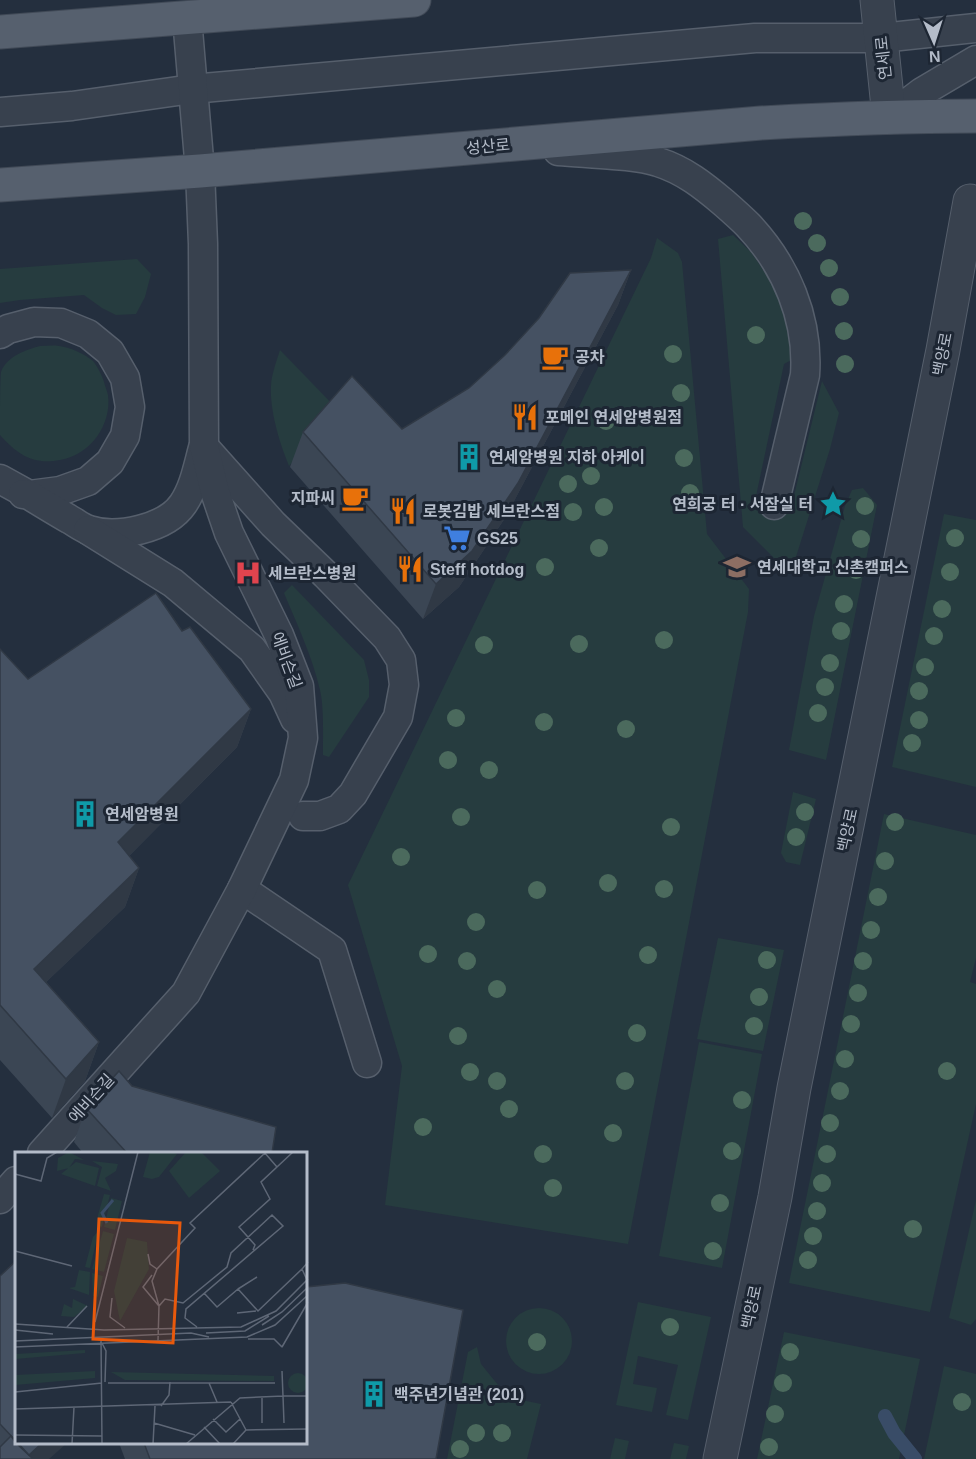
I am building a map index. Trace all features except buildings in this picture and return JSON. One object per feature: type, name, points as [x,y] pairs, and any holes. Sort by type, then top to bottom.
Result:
[{"type":"main road","points":[[0,32],[414,0]]},
{"type":"main road","name":"성산로","points":[[0,185],[200,171],[761,123],[889,117],[976,116]]},
{"type":"street","name":"연세로","points":[[877,0],[889,117]]},
{"type":"street","name":"백양로","points":[[720,1459],[775,1197],[799,1065],[943,350],[970,201]]},
{"type":"lane","name":"에비슨길","points":[[43,1152],[186,993],[242,889],[294,780],[303,738],[299,686],[279,635],[229,533],[214,492],[204,446],[203,244],[200,171],[187,18]]},
{"type":"lane","points":[[0,112],[72,106],[192,89],[755,38],[881,38],[976,28]]},
{"type":"lane","points":[[889,117],[922,92],[976,60]]},
{"type":"lane","points":[[487,146],[640,157],[659,162],[696,180],[748,225],[769,251],[796,302],[802,323],[806,362],[805,375],[774,505]]},
{"type":"lane","points":[[0,334],[8,329],[34,322],[61,322],[88,334],[111,352],[125,378],[130,407],[125,436],[110,462],[88,481],[60,491],[29,495],[0,492]]},
{"type":"lane","points":[[88,530],[106,533],[147,529],[173,515],[187,497],[204,446]]},
{"type":"lane","points":[[204,446],[273,525],[326,575],[387,638],[400,660],[404,685],[398,717],[353,794],[339,809],[320,816],[303,816]]},
{"type":"lane","points":[[0,479],[173,583],[252,649],[283,693],[303,738]]},
{"type":"lane","points":[[242,889],[332,950],[367,1063]]},
{"type":"lane","points":[[0,1200],[15,1182]]},
{"type":"green space","points":[[733,235],[751,252],[784,301],[793,359],[784,364],[755,501],[791,508],[822,381],[839,413],[830,449],[795,560],[788,575],[743,527],[718,239]]},
{"type":"green space","points":[[657,238],[678,253],[682,262],[707,534],[749,589],[748,612],[628,1244],[385,1205],[402,1066],[348,885],[651,258]]},
{"type":"green space","points":[[137,259],[151,274],[145,297],[136,314],[116,315],[84,295],[0,303],[0,269]]},
{"type":"green space","points":[[40,346],[63,347],[90,358],[101,374],[108,395],[106,417],[97,437],[81,452],[60,460],[34,460],[13,448],[0,435],[1,372],[12,358]]},
{"type":"green space","points":[[280,350],[338,410],[289,466],[281,446],[271,398],[272,377]]},
{"type":"green space","points":[[863,488],[877,505],[826,760],[789,750],[814,616],[845,506],[852,490]]},
{"type":"green space","points":[[944,514],[976,520],[976,787],[892,767]]},
{"type":"green space","points":[[292,585],[364,660],[369,680],[369,697],[329,757],[323,755],[322,705],[317,677],[284,593]]},
{"type":"green space","points":[[793,792],[816,799],[800,865],[786,862],[781,853]]},
{"type":"green space","points":[[884,814],[976,835],[976,958],[970,982],[976,984],[976,1104],[930,1312],[789,1283]]},
{"type":"green space","points":[[718,938],[784,950],[763,1051],[697,1039]]},
{"type":"green space","points":[[699,1042],[762,1054],[722,1268],[659,1256]]},
{"type":"green space","points":[[976,1200],[976,1319],[971,1325],[949,1318]]},
{"type":"green space","points":[[638,1302],[711,1317],[688,1420],[666,1415],[678,1365],[638,1356],[633,1384],[657,1388],[652,1412],[616,1405]]},
{"type":"green space","points":[[539,1308],[552,1311],[562,1318],[569,1328],[572,1341],[569,1354],[562,1364],[552,1371],[539,1374],[526,1371],[516,1364],[509,1354],[506,1341],[509,1328],[516,1318],[526,1311]]},
{"type":"green space","points":[[784,1332],[920,1359],[899,1459],[757,1459]]},
{"type":"green space","points":[[477,1347],[481,1364],[498,1385],[517,1399],[541,1404],[527,1459],[447,1459],[468,1352]]},
{"type":"green space","points":[[944,1366],[976,1374],[976,1459],[924,1459]]},
{"type":"green space","points":[[615,1438],[629,1441],[625,1459],[610,1459]]},
{"type":"green space","points":[[674,1443],[689,1446],[686,1459],[670,1459]]},
{"type":"waterway","points":[[885,1416],[894,1433],[915,1459]]},
{"type":"place","name":"공차","points":[[555,357]]},
{"type":"place","name":"포메인 연세암병원점","points":[[525,417]]},
{"type":"place","name":"연세암병원 지하 아케이","points":[[469,457]]},
{"type":"place","name":"지파씨","points":[[355,498]]},
{"type":"place","name":"연희궁 터 · 서잠실 터","points":[[833,504]]},
{"type":"place","name":"로봇김밥 세브란스점","points":[[403,511]]},
{"type":"place","name":"GS25","points":[[457,538]]},
{"type":"place","name":"연세대학교 신촌캠퍼스","points":[[737,567]]},
{"type":"place","name":"Steff hotdog","points":[[410,569]]},
{"type":"place","name":"세브란스병원","points":[[248,573]]},
{"type":"place","name":"연세암병원","points":[[85,814]]},
{"type":"place","name":"백주년기념관 (201)","points":[[374,1394]]}]
